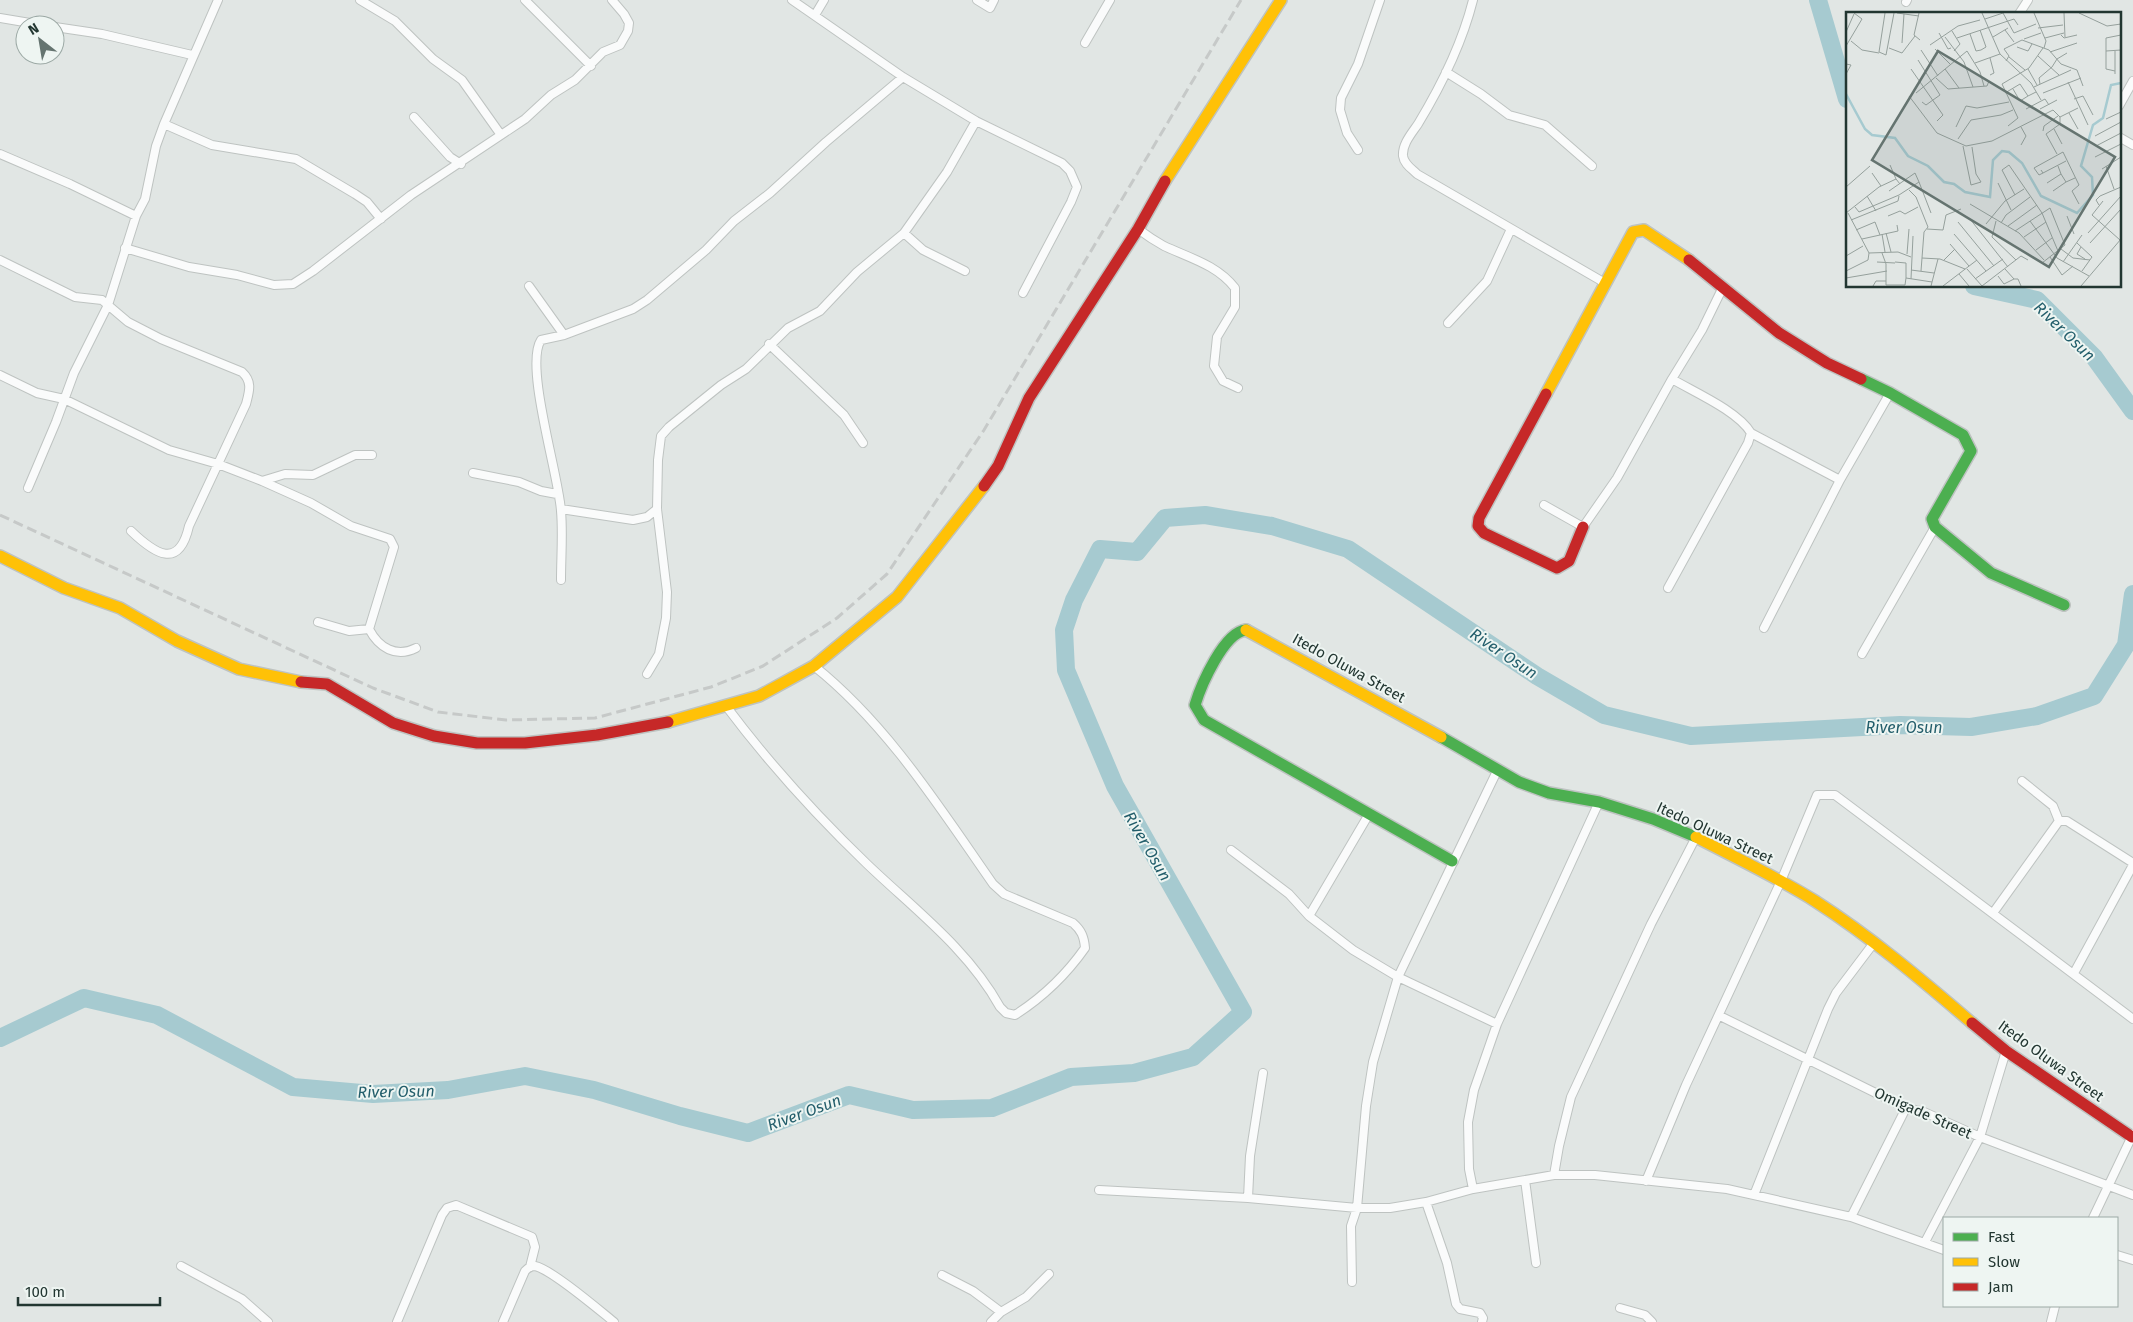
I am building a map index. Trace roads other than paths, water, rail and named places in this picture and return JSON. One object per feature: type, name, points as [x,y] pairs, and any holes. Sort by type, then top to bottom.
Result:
[{"type":"street","points":[[28,488],[74,373],[108,305],[136,216],[145,199],[156,146],[192,55],[218,0]]},
{"type":"street","points":[[360,0],[395,21],[433,60],[462,80],[501,135]]},
{"type":"street","points":[[526,0],[591,66]]},
{"type":"street","points":[[125,248],[190,267],[237,275],[274,285],[293,284],[411,196],[525,119],[551,95],[575,80],[603,52],[620,44],[628,31],[628,23],[624,14],[612,0]]},
{"type":"street","points":[[792,0],[903,77],[976,121],[1062,163],[1070,171],[1077,187],[1023,293]]},
{"type":"street","points":[[815,15],[824,0]]},
{"type":"street","points":[[977,0],[990,8],[994,0]]},
{"type":"street","points":[[1085,43],[1110,0]]},
{"type":"street","points":[[0,556],[64,588],[120,608],[177,641],[239,669],[295,682],[327,684],[393,723],[434,736],[476,743],[526,742],[588,736],[670,721],[759,696],[814,666],[897,597],[965,512],[998,466],[1029,398],[1138,229],[1169,173],[1281,0]]},
{"type":"street","points":[[1358,150],[1348,132],[1340,110],[1341,98],[1358,64],[1380,0]]},
{"type":"street","points":[[1473,0],[1446,72],[1432,100],[1404,146],[1403,156],[1406,163],[1417,174],[1605,283]]},
{"type":"street","points":[[2020,12],[2027,0]]},
{"type":"street","points":[[0,18],[15,20]]},
{"type":"street","points":[[65,28],[102,34],[192,55]]},
{"type":"street","points":[[1446,72],[1509,115],[1545,125],[1592,166]]},
{"type":"street","points":[[561,580],[561,509],[538,381],[536,352],[541,340],[564,335],[633,309],[647,300],[706,250],[734,221],[770,193],[826,142],[903,77]]},
{"type":"street","points":[[2120,104],[2133,81]]},
{"type":"street","points":[[414,117],[450,158],[461,164]]},
{"type":"street","points":[[647,674],[659,654],[666,618],[667,592],[656,509],[661,436],[669,427],[721,385],[746,368],[769,344],[788,328],[820,312],[857,272],[904,233],[947,172],[976,121]]},
{"type":"street","points":[[164,124],[212,145],[296,159],[356,194],[381,219]]},
{"type":"street","points":[[2120,138],[2133,144]]},
{"type":"street","points":[[0,154],[70,184],[136,216]]},
{"type":"street","points":[[1138,229],[1163,246],[1200,261],[1226,277],[1235,288],[1234,306],[1217,337],[1214,366],[1223,381],[1238,388]]},
{"type":"street","points":[[1448,323],[1486,281],[1501,254],[1511,229]]},
{"type":"street","points":[[1723,287],[1702,330],[1672,378],[1617,478],[1583,527],[1569,561],[1557,568],[1484,533],[1478,526],[1479,518],[1633,232],[1644,230],[1662,239],[1723,287],[1779,333],[1827,363],[1890,393],[1963,435],[1971,451],[1932,519],[1935,528],[1992,573],[2064,605]]},
{"type":"street","points":[[904,233],[923,250],[965,271]]},
{"type":"street","points":[[0,260],[75,297],[102,300],[128,322],[161,339],[242,372],[248,377],[250,388],[246,404],[188,526],[183,546],[174,554],[165,554],[146,546],[131,532]]},
{"type":"street","points":[[529,286],[564,335]]},
{"type":"street","points":[[769,344],[844,415],[863,443]]},
{"type":"street","points":[[0,375],[37,393],[64,399],[169,450],[218,464],[262,481],[311,503],[351,526],[390,539],[394,547],[369,629]]},
{"type":"street","points":[[1672,378],[1734,416],[1746,425],[1751,433],[1840,480]]},
{"type":"street","points":[[1764,628],[1840,480],[1890,393]]},
{"type":"street","points":[[1668,588],[1748,443],[1751,433]]},
{"type":"street","points":[[262,481],[285,474],[313,475],[355,454],[372,455]]},
{"type":"street","points":[[473,473],[519,482],[542,491],[557,494]]},
{"type":"street","points":[[1544,505],[1583,527]]},
{"type":"street","points":[[561,509],[633,520],[647,517],[656,509]]},
{"type":"street","points":[[1862,654],[1935,528]]},
{"type":"street","points":[[318,622],[349,631],[369,629]]},
{"type":"street","points":[[369,629],[382,646],[396,653],[407,652],[416,648]]},
{"type":"street","name":"Itedo Oluwa Street","points":[[1370,814],[1266,757],[1204,720],[1197,712],[1195,705],[1196,697],[1214,663],[1235,633],[1245,629],[1369,696],[1497,771],[1549,793],[1598,802],[1653,818],[1696,837],[1781,881],[1816,902],[1909,969],[2006,1051],[2132,1136]]},
{"type":"street","points":[[726,706],[756,746],[825,823],[970,962],[1000,1007],[1006,1013],[1015,1015],[1033,1003],[1067,973],[1085,948],[1084,938],[1080,929],[1073,923],[1004,894],[993,884],[900,756],[840,686],[814,666]]},
{"type":"street","points":[[1352,1282],[1349,1249],[1350,1226],[1357,1208],[1366,1106],[1372,1071],[1398,977],[1452,861],[1497,771]]},
{"type":"street","points":[[2022,781],[2053,806],[2059,821]]},
{"type":"street","points":[[1646,1181],[1686,1085],[1720,1016],[1781,881],[1817,795],[1825,793],[1836,795],[2133,1019]]},
{"type":"street","points":[[1474,1189],[1470,1169],[1468,1122],[1474,1090],[1497,1024],[1598,802]]},
{"type":"street","points":[[1309,916],[1370,814],[1452,861]]},
{"type":"street","points":[[2059,821],[2067,821],[2133,864],[2074,973]]},
{"type":"street","points":[[1993,912],[2059,821]]},
{"type":"street","points":[[1554,1175],[1571,1097],[1651,924],[1696,837]]},
{"type":"street","points":[[1231,850],[1289,894],[1309,916],[1353,950],[1398,977],[1497,1024]]},
{"type":"street","points":[[1754,1195],[1836,993],[1873,944]]},
{"type":"street","name":"Omigade Street","points":[[1720,1016],[1906,1108],[1924,1112],[1980,1137],[2133,1195]]},
{"type":"street","points":[[1925,1242],[1980,1137],[2006,1051]]},
{"type":"street","points":[[1248,1198],[1250,1156],[1263,1073]]},
{"type":"street","points":[[1851,1216],[1906,1108]]},
{"type":"street","points":[[2094,1217],[2132,1136]]},
{"type":"street","points":[[1099,1190],[1248,1198],[1357,1208],[1390,1208],[1426,1202],[1474,1189],[1554,1175],[1596,1175],[1727,1189],[1851,1216],[1943,1250]]},
{"type":"street","points":[[1525,1180],[1536,1263]]},
{"type":"street","points":[[1426,1202],[1447,1263],[1456,1304],[1460,1308],[1480,1313],[1483,1318],[1482,1322]]},
{"type":"street","points":[[397,1322],[442,1215],[447,1208],[456,1205],[532,1237],[534,1247],[530,1267]]},
{"type":"street","points":[[2118,1255],[2133,1260]]},
{"type":"street","points":[[181,1266],[242,1299],[268,1322]]},
{"type":"street","points":[[503,1322],[525,1271],[530,1267],[536,1266],[565,1284],[614,1322]]},
{"type":"street","points":[[991,1322],[1001,1312],[1026,1297],[1048,1274]]},
{"type":"street","points":[[942,1275],[973,1291],[1001,1312]]},
{"type":"street","points":[[2051,1322],[2055,1307]]},
{"type":"street","points":[[1620,1308],[1645,1315],[1652,1322]]},
{"type":"waterway","name":"River Osun","points":[[1818,0],[1846,96]]},
{"type":"waterway","name":"River Osun","points":[[1983,288],[2037,300],[2094,357],[2133,411]]},
{"type":"waterway","name":"River Osun","points":[[0,1038],[84,998],[157,1015],[293,1087],[373,1094],[448,1090],[525,1076],[594,1090],[680,1116],[748,1133],[849,1095],[913,1110],[992,1108],[1071,1077],[1134,1073],[1193,1057],[1243,1012],[1115,786],[1066,670],[1064,630],[1074,600],[1100,549],[1137,552],[1165,518],[1205,515],[1272,526],[1348,549],[1537,676],[1604,715],[1691,736],[1900,725],[1971,727],[2037,716],[2094,696],[2126,645],[2133,594]]},
{"type":"railway","points":[[0,515],[373,688],[438,712],[506,720],[595,718],[711,687],[763,666],[837,618],[887,574],[984,430],[1241,0]]}]
